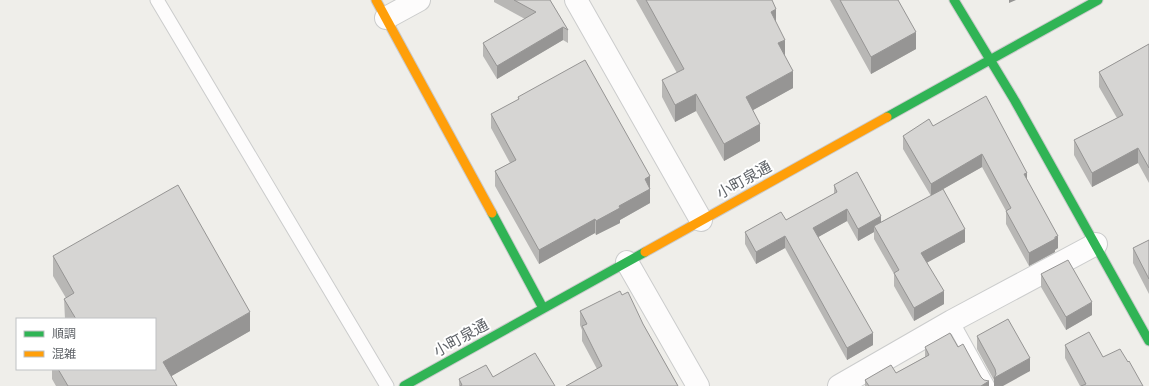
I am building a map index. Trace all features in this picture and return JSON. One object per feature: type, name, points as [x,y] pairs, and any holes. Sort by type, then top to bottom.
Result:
[{"type":"street","points":[[419,0],[381,9],[543,308]]},
{"type":"street","points":[[576,0],[702,220]]},
{"type":"street","points":[[954,0],[1015,101],[1149,341]]},
{"type":"street","name":"小町泉通","points":[[404,386],[1098,0]]},
{"type":"street","points":[[839,386],[952,321],[1096,244]]},
{"type":"street","points":[[627,262],[698,386]]},
{"type":"lane","points":[[157,0],[388,386]]},
{"type":"lane","points":[[952,321],[988,386]]},
{"type":"lane","points":[[426,374],[434,386]]},
{"type":"building","points":[[514,0],[550,0],[568,30],[563,27],[497,66],[483,43],[536,12]]},
{"type":"building","points":[[646,0],[772,0],[776,9],[771,12],[785,40],[778,43],[793,71],[746,97],[760,124],[724,144],[696,94],[675,105],[662,80],[684,69]]},
{"type":"building","points":[[840,0],[898,0],[916,32],[871,57]]},
{"type":"building","points":[[1149,44],[1149,168],[1138,148],[1092,173],[1074,140],[1123,115],[1099,72]]},
{"type":"building","points":[[585,60],[650,176],[645,179],[650,189],[619,206],[620,208],[596,221],[595,219],[539,250],[495,171],[516,160],[491,114],[519,99],[518,97]]},
{"type":"building","points":[[986,96],[1027,173],[1024,174],[1058,236],[1029,253],[1006,211],[1011,208],[982,154],[931,184],[903,136],[929,119],[933,126]]},
{"type":"building","points":[[857,172],[881,216],[858,229],[847,209],[813,228],[873,333],[847,348],[785,236],[756,252],[745,232],[781,212],[786,220],[837,192],[834,185]]},
{"type":"building","points":[[178,185],[250,312],[163,362],[177,386],[68,386],[59,370],[156,370],[156,318],[75,318],[64,299],[74,293],[53,256]]},
{"type":"building","points":[[943,189],[965,229],[921,253],[944,291],[914,308],[894,273],[899,270],[874,226]]},
{"type":"building","points":[[1149,240],[1149,279],[1133,248]]},
{"type":"building","points":[[1068,260],[1092,302],[1066,317],[1041,274]]},
{"type":"building","points":[[620,291],[622,295],[628,292],[643,324],[678,386],[566,386],[602,366],[582,326],[587,324],[580,311]]},
{"type":"building","points":[[1008,319],[1030,358],[994,378],[996,374],[995,369],[977,336]]},
{"type":"building","points":[[1089,332],[1103,357],[1120,349],[1128,362],[1129,361],[1143,386],[1081,386],[1086,384],[1065,345]]},
{"type":"building","points":[[950,333],[958,347],[963,344],[981,377],[984,380],[989,381],[981,386],[869,386],[865,380],[891,365],[896,373],[929,355],[925,347]]},
{"type":"building","points":[[535,353],[555,386],[460,386],[462,385],[459,379],[486,365],[493,377]]},
{"type":"traffic: fast","points":[[954,0],[1015,101],[1149,341]]},
{"type":"traffic: fast","points":[[887,117],[1098,0]]},
{"type":"traffic: fast","points":[[492,213],[543,308]]},
{"type":"traffic: fast","points":[[404,386],[645,252]]},
{"type":"traffic: slow","points":[[376,0],[492,213]]},
{"type":"traffic: slow","points":[[645,252],[887,117]]}]
